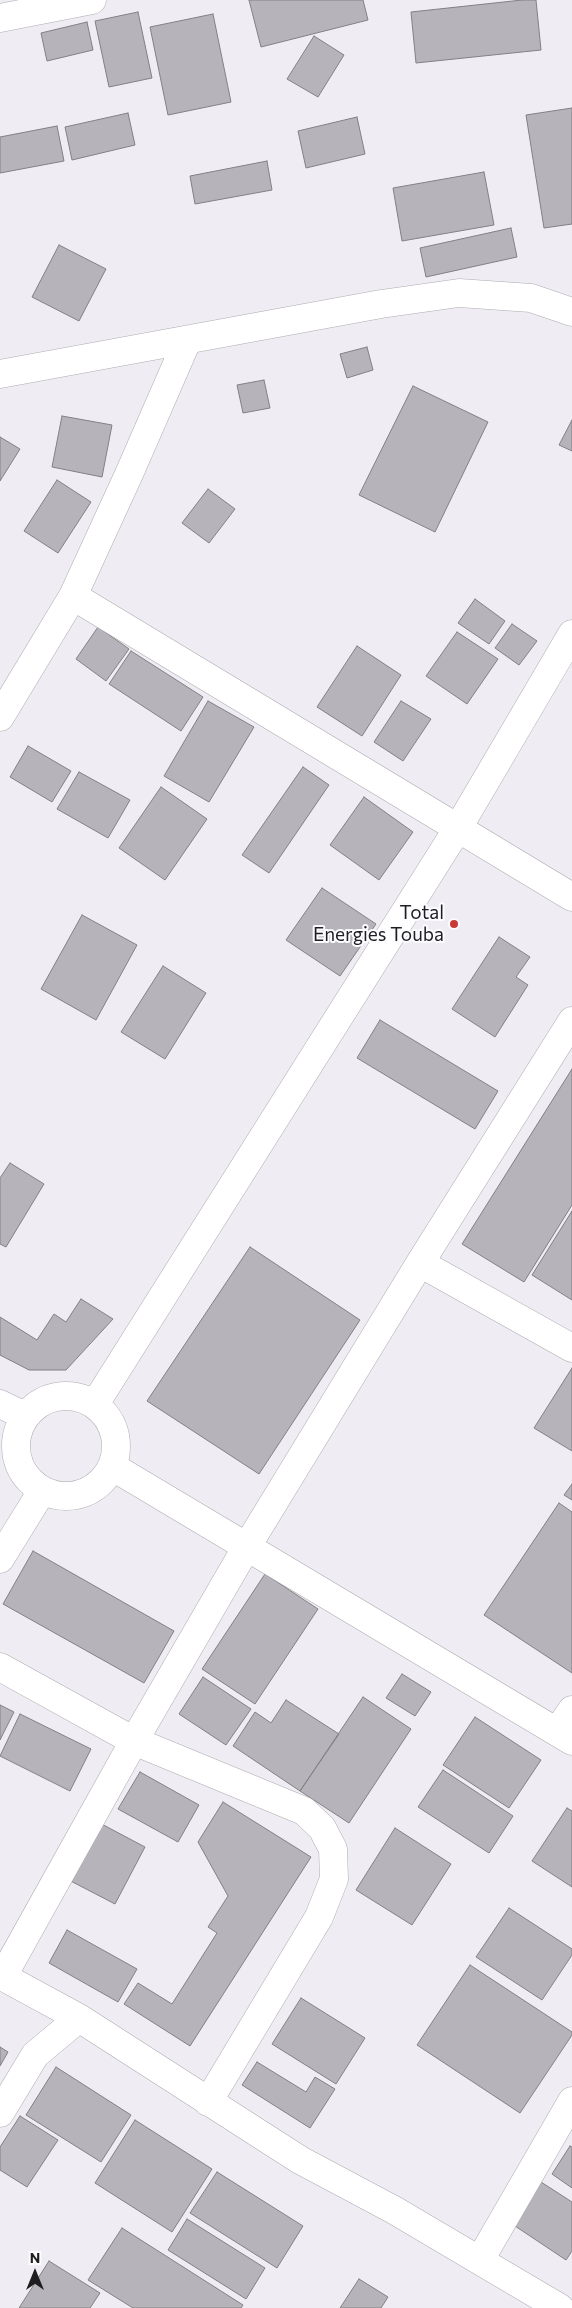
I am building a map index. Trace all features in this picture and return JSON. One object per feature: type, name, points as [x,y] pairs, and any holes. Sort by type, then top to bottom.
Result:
[{"type":"street","points":[[0,18],[92,0]]},
{"type":"street","points":[[0,374],[381,304],[459,293],[531,298],[572,312]]},
{"type":"street","points":[[0,717],[73,596],[187,341]]},
{"type":"street","points":[[73,596],[572,897]]},
{"type":"street","points":[[95,1404],[458,828],[572,634]]},
{"type":"street","points":[[560,2308],[394,2210],[300,2160],[79,2018],[2,1976],[134,1741],[246,1548],[420,1263],[572,1021]]},
{"type":"street","points":[[420,1263],[572,1348]]},
{"type":"street","points":[[58,1396],[77,1397],[95,1404],[108,1417],[116,1433],[117,1450],[113,1467],[101,1484],[82,1494],[62,1497],[42,1491],[29,1481],[10,1473],[17,1433],[25,1416],[40,1403],[58,1396]]},
{"type":"street","points":[[0,1404],[25,1416]]},
{"type":"street","points":[[113,1467],[246,1548],[567,1728]]},
{"type":"street","points":[[0,1559],[42,1491]]},
{"type":"street","points":[[0,1667],[134,1741],[304,1811],[322,1828],[333,1849],[334,1880],[319,1917],[208,2102]]},
{"type":"street","points":[[0,2113],[35,2054],[79,2018]]},
{"type":"street","points":[[480,2260],[572,2101]]},
{"type":"building","points":[[249,0],[363,0],[368,20],[261,47]]},
{"type":"building","points":[[536,0],[541,50],[416,63],[411,12]]},
{"type":"building","points":[[138,12],[152,78],[109,87],[95,21]]},
{"type":"building","points":[[213,14],[231,102],[168,115],[150,27]]},
{"type":"building","points":[[87,22],[93,50],[47,61],[41,33]]},
{"type":"building","points":[[314,36],[344,55],[318,97],[287,79]]},
{"type":"building","points":[[572,108],[572,224],[544,228],[526,115]]},
{"type":"building","points":[[128,113],[135,145],[72,160],[65,127]]},
{"type":"building","points":[[357,117],[365,154],[306,168],[298,131]]},
{"type":"building","points":[[57,126],[64,161],[0,173],[0,137]]},
{"type":"building","points":[[267,161],[272,190],[195,204],[190,176]]},
{"type":"building","points":[[484,172],[494,225],[402,241],[393,188]]},
{"type":"building","points":[[511,228],[517,257],[426,277],[420,248]]},
{"type":"building","points":[[59,245],[106,269],[79,321],[32,297]]},
{"type":"building","points":[[367,347],[373,370],[347,378],[340,354]]},
{"type":"building","points":[[264,380],[270,408],[243,413],[237,385]]},
{"type":"building","points":[[413,386],[488,422],[435,532],[359,495]]},
{"type":"building","points":[[62,416],[112,425],[102,477],[52,467]]},
{"type":"building","points":[[572,420],[572,451],[559,445]]},
{"type":"building","points":[[0,437],[20,449],[0,481]]},
{"type":"building","points":[[57,480],[91,502],[58,553],[24,531]]},
{"type":"building","points":[[208,489],[235,509],[209,543],[182,523]]},
{"type":"building","points":[[475,599],[505,621],[489,644],[458,623]]},
{"type":"building","points":[[512,624],[537,641],[519,665],[495,648]]},
{"type":"building","points":[[98,627],[129,649],[106,681],[76,659]]},
{"type":"building","points":[[457,632],[498,659],[467,704],[426,676]]},
{"type":"building","points":[[357,646],[401,675],[362,736],[317,707]]},
{"type":"building","points":[[131,651],[203,697],[181,731],[109,684]]},
{"type":"building","points":[[208,701],[254,727],[209,802],[164,776]]},
{"type":"building","points":[[401,701],[431,719],[403,761],[374,742]]},
{"type":"building","points":[[28,746],[71,771],[52,802],[10,777]]},
{"type":"building","points":[[303,767],[329,785],[269,873],[242,855]]},
{"type":"building","points":[[79,772],[130,800],[108,838],[57,809]]},
{"type":"building","points":[[161,787],[207,819],[165,880],[119,848]]},
{"type":"building","points":[[364,797],[413,832],[379,880],[330,845]]},
{"type":"building","points":[[322,888],[376,924],[340,976],[286,940]]},
{"type":"building","points":[[82,915],[137,945],[96,1020],[41,989]]},
{"type":"building","points":[[499,937],[530,957],[516,977],[528,985],[495,1037],[452,1009]]},
{"type":"building","points":[[163,966],[206,993],[165,1059],[121,1032]]},
{"type":"building","points":[[380,1020],[498,1091],[475,1129],[357,1058]]},
{"type":"building","points":[[572,1069],[572,1205],[524,1282],[462,1244]]},
{"type":"building","points":[[10,1163],[44,1184],[6,1247],[0,1244],[0,1178]]},
{"type":"building","points":[[572,1211],[572,1300],[532,1275]]},
{"type":"building","points":[[250,1247],[360,1320],[259,1474],[147,1401]]},
{"type":"building","points":[[81,1299],[113,1319],[66,1370],[29,1370],[0,1355],[0,1317],[37,1340],[54,1314],[66,1322]]},
{"type":"building","points":[[572,1368],[572,1451],[534,1428]]},
{"type":"building","points":[[572,1484],[572,1500],[564,1495]]},
{"type":"building","points":[[559,1503],[572,1512],[572,1673],[484,1615]]},
{"type":"building","points":[[33,1551],[174,1631],[144,1683],[3,1604]]},
{"type":"building","points":[[265,1574],[318,1609],[255,1704],[202,1669]]},
{"type":"building","points":[[402,1674],[431,1692],[415,1716],[386,1698]]},
{"type":"building","points":[[203,1677],[251,1709],[226,1745],[179,1714]]},
{"type":"building","points":[[363,1697],[411,1729],[349,1823],[300,1791]]},
{"type":"building","points":[[286,1700],[339,1734],[300,1791],[233,1746],[255,1712],[271,1723]]},
{"type":"building","points":[[0,1705],[14,1712],[0,1740]]},
{"type":"building","points":[[20,1714],[91,1749],[70,1791],[0,1756]]},
{"type":"building","points":[[475,1717],[541,1760],[509,1808],[443,1765]]},
{"type":"building","points":[[443,1770],[513,1816],[489,1853],[418,1807]]},
{"type":"building","points":[[140,1772],[199,1805],[178,1842],[118,1809]]},
{"type":"building","points":[[223,1802],[311,1857],[190,2046],[124,2004],[138,1983],[172,2004],[217,1933],[208,1927],[228,1896],[198,1842]]},
{"type":"building","points":[[567,1808],[572,1811],[572,1887],[532,1861]]},
{"type":"building","points":[[94,1820],[145,1847],[115,1904],[63,1877]]},
{"type":"building","points":[[395,1828],[451,1864],[412,1925],[356,1890]]},
{"type":"building","points":[[509,1908],[572,1949],[572,1955],[542,2000],[476,1957]]},
{"type":"building","points":[[67,1930],[137,1969],[118,2002],[49,1963]]},
{"type":"building","points":[[470,1965],[572,2032],[572,2035],[520,2113],[417,2045]]},
{"type":"building","points":[[301,1998],[365,2038],[336,2084],[272,2044]]},
{"type":"building","points":[[0,2047],[8,2052],[0,2066]]},
{"type":"building","points":[[257,2062],[306,2092],[315,2077],[335,2089],[310,2128],[242,2085]]},
{"type":"building","points":[[56,2067],[131,2115],[101,2162],[26,2115]]},
{"type":"building","points":[[20,2116],[58,2140],[27,2187],[0,2170],[0,2147]]},
{"type":"building","points":[[135,2120],[212,2169],[172,2232],[95,2183]]},
{"type":"building","points":[[570,2146],[572,2147],[572,2188],[552,2174]]},
{"type":"building","points":[[217,2172],[303,2226],[277,2268],[190,2213]]},
{"type":"building","points":[[541,2182],[572,2202],[572,2251],[566,2260],[512,2224]]},
{"type":"building","points":[[187,2219],[265,2268],[246,2299],[168,2250]]},
{"type":"building","points":[[122,2228],[243,2305],[241,2308],[133,2308],[88,2280]]},
{"type":"building","points":[[49,2261],[100,2293],[90,2308],[19,2308]]},
{"type":"building","points":[[359,2279],[388,2297],[381,2308],[340,2308]]},
{"type":"place","name":"Total Energies Touba","points":[[454,924]]}]
